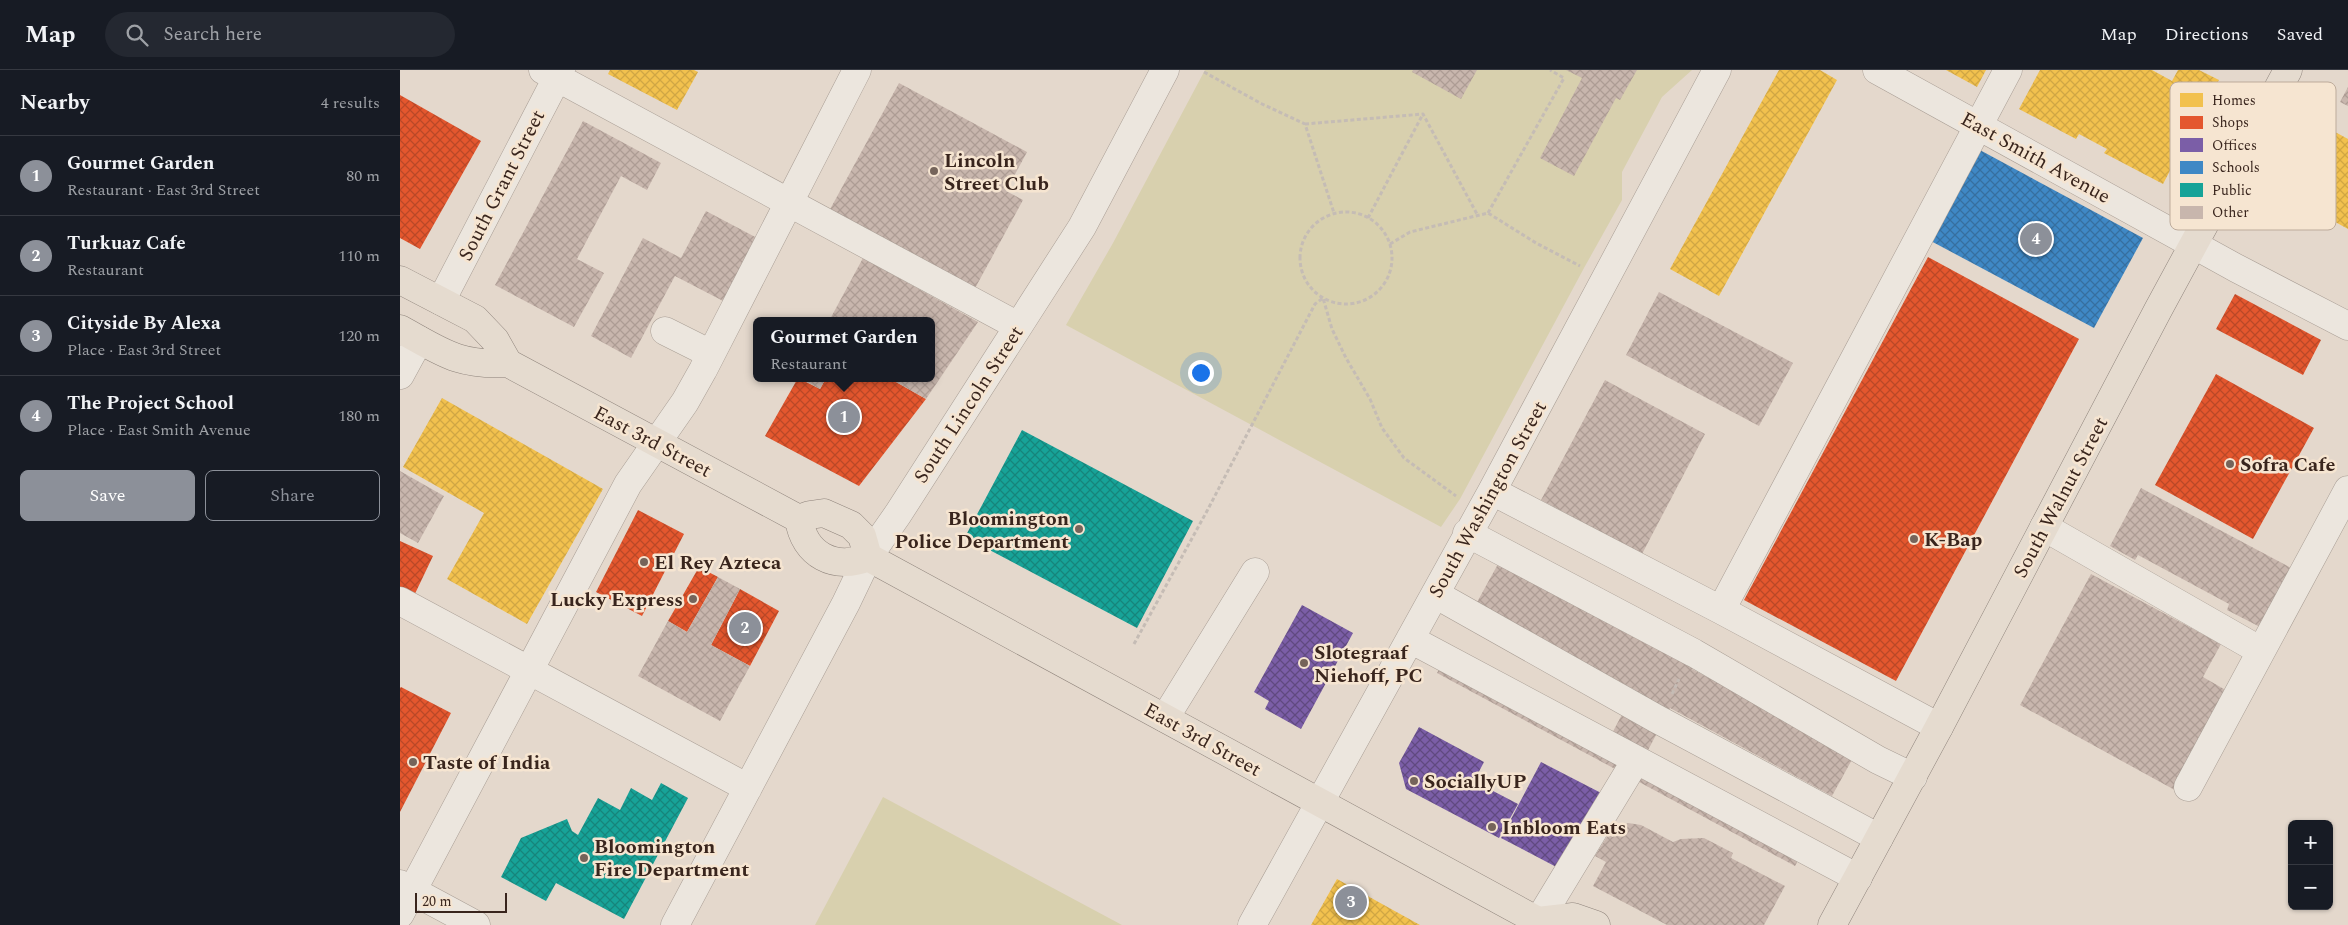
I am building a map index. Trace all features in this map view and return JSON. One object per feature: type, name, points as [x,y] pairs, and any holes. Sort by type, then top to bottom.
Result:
[{"type":"main road","name":"South Walnut Street","points":[[2282,82],[2288,70]]},
{"type":"main road","name":"South Walnut Street","points":[[1832,925],[1940,727],[2153,319],[2202,230]]},
{"type":"main road","points":[[400,280],[470,316],[486,328],[508,362],[474,363],[460,360],[410,334]]},
{"type":"main road","name":"East 3rd Street","points":[[508,362],[799,519]]},
{"type":"main road","points":[[824,513],[851,525],[862,536],[868,557],[843,564],[813,551],[804,540],[799,519],[824,513]]},
{"type":"main road","name":"East 3rd Street","points":[[868,557],[1538,924]]},
{"type":"main road","points":[[1538,924],[1573,917],[1596,925]]},
{"type":"street","points":[[476,925],[404,896],[530,670],[628,484],[685,402],[791,202],[857,70]]},
{"type":"street","name":"South Lincoln Street","points":[[675,925],[868,557],[898,514],[1082,227],[1165,70]]},
{"type":"street","name":"South Washington Street","points":[[1252,925],[1318,802],[1480,512],[1717,70]]},
{"type":"street","name":"East Smith Avenue","points":[[1877,70],[1978,124],[2194,245],[2348,326]]},
{"type":"street","points":[[1721,610],[2008,70]]},
{"type":"street","points":[[553,73],[1018,326]]},
{"type":"street","name":"South Grant Street","points":[[441,301],[553,73]]},
{"type":"street","points":[[665,331],[711,354]]},
{"type":"street","points":[[400,375],[410,334]]},
{"type":"street","points":[[2188,788],[2348,490]]},
{"type":"street","points":[[1480,512],[1721,610],[1940,727]]},
{"type":"street","points":[[1480,512],[1694,653],[1878,760],[1913,777]]},
{"type":"street","points":[[2044,527],[2261,651]]},
{"type":"street","points":[[1165,718],[1255,572]]},
{"type":"street","points":[[1435,594],[1657,719],[1880,838]]},
{"type":"street","points":[[400,601],[748,788]]},
{"type":"street","points":[[1410,639],[1858,878]]},
{"type":"street","points":[[1538,924],[1636,760]]},
{"type":"path","points":[[1390,245],[1390,243],[1410,232],[1488,213],[1564,78],[1550,70]]},
{"type":"path","points":[[1204,72],[1262,104],[1305,124],[1424,114]]},
{"type":"path","points":[[1424,114],[1478,216]]},
{"type":"path","points":[[1368,218],[1424,114]]},
{"type":"path","points":[[1305,124],[1334,213]]},
{"type":"path","points":[[1348,211],[1368,218],[1384,232],[1390,245],[1392,260],[1388,276],[1380,289],[1368,299],[1353,304],[1337,304],[1323,298],[1311,288],[1302,275],[1299,260],[1301,244],[1308,230],[1320,220],[1334,213],[1348,211]]},
{"type":"path","points":[[1488,213],[1536,243],[1584,268]]},
{"type":"path","points":[[1323,298],[1332,329],[1346,358],[1370,399],[1382,428],[1404,458],[1480,512]]},
{"type":"path","points":[[1134,644],[1207,511],[1315,304],[1323,298]]},
{"type":"path","points":[[1657,719],[1694,653]]},
{"type":"shaded area","points":[[1205,70],[1692,70],[1662,97],[1622,172],[1622,200],[1460,499],[1441,527],[1066,325],[1113,243]]},
{"type":"shaded area","points":[[883,797],[1122,925],[815,925]]},
{"type":"building: Homes","points":[[610,70],[694,70],[698,72],[677,110],[608,74]]},
{"type":"building: Homes","points":[[1779,70],[1820,70],[1837,80],[1719,296],[1670,269]]},
{"type":"building: Homes","points":[[1946,70],[1986,70],[1977,87]]},
{"type":"building: Homes","points":[[2040,70],[2152,70],[2172,81],[2178,70],[2199,70],[2219,80],[2218,82],[2170,82],[2170,171],[2163,184],[2104,153],[2107,149],[2079,134],[2076,139],[2019,109]]},
{"type":"building: Homes","points":[[2336,132],[2348,139],[2348,229],[2336,222]]},
{"type":"building: Homes","points":[[442,398],[603,489],[527,624],[447,579],[484,513],[403,467]]},
{"type":"building: Homes","points":[[1337,879],[1420,925],[1311,925]]},
{"type":"building: Shops","points":[[400,95],[481,141],[420,249],[400,238]]},
{"type":"building: Shops","points":[[1928,257],[2079,339],[1896,681],[1744,600]]},
{"type":"building: Shops","points":[[2235,294],[2321,340],[2303,375],[2216,329]]},
{"type":"building: Shops","name":"Sofra Cafe","points":[[2216,374],[2314,428],[2253,539],[2155,485]]},
{"type":"building: Shops","points":[[796,382],[806,382],[820,389],[824,382],[896,382],[926,399],[859,486],[765,436]]},
{"type":"building: Shops","points":[[638,510],[684,534],[642,616],[596,592]]},
{"type":"building: Shops","points":[[400,541],[433,556],[412,600],[400,594]]},
{"type":"building: Shops","name":"Lucky Express","points":[[699,567],[718,577],[687,632],[668,621]]},
{"type":"building: Shops","points":[[740,589],[779,611],[750,666],[711,645]]},
{"type":"building: Shops","name":"Taste of India","points":[[400,688],[451,713],[400,812]]},
{"type":"building: Offices","name":"Slotegraaf Niehoff, PC","points":[[1302,605],[1353,633],[1301,729],[1265,709],[1269,701],[1254,692]]},
{"type":"building: Offices","points":[[1419,727],[1484,762],[1474,781],[1518,804],[1499,838],[1406,789],[1399,763]]},
{"type":"building: Offices","points":[[1541,762],[1605,795],[1564,871],[1501,838]]},
{"type":"building: Schools","points":[[1978,149],[2143,238],[2094,328],[1929,240]]},
{"type":"building: Public","name":"Bloomington Police Department","points":[[1022,430],[1193,521],[1137,628],[965,537]]},
{"type":"building: Public","name":"Bloomington Fire Department","points":[[661,783],[688,798],[624,919],[556,883],[546,901],[501,877],[521,838],[567,819],[572,831],[578,835],[598,798],[620,810],[631,788],[652,800]]},
{"type":"building: Other","points":[[1413,70],[1477,70],[1461,99],[1412,72]]},
{"type":"building: Other","points":[[1566,70],[1637,70],[1620,100],[1616,98],[1574,176],[1540,158],[1582,78]]},
{"type":"building: Other","name":"Lincoln Street Club","points":[[899,83],[1027,152],[1006,191],[1023,200],[973,292],[828,213]]},
{"type":"building: Other","points":[[2348,87],[2348,106],[2340,102]]},
{"type":"building: Other","points":[[583,121],[661,163],[647,190],[621,176],[577,259],[604,273],[574,327],[495,285]]},
{"type":"building: Other","points":[[706,211],[759,239],[725,302],[675,276],[631,358],[591,336],[643,238],[681,258]]},
{"type":"building: Other","points":[[863,258],[978,322],[926,399],[896,382],[935,382],[935,317],[831,317]]},
{"type":"building: Other","points":[[1659,292],[1793,363],[1759,426],[1626,355]]},
{"type":"building: Other","points":[[1605,380],[1705,434],[1642,554],[1541,500]]},
{"type":"building: Other","points":[[807,382],[824,382],[820,389]]},
{"type":"building: Other","points":[[400,471],[444,496],[418,543],[400,533]]},
{"type":"building: Other","points":[[2141,488],[2293,569],[2262,628],[2227,610],[2229,604],[2138,555],[2135,560],[2110,546]]},
{"type":"building: Other","points":[[1498,564],[1656,649],[1660,641],[1697,660],[1692,669],[1854,756],[1832,796],[1670,708],[1644,758],[1806,846],[1795,866],[1437,673],[1448,652],[1609,739],[1635,690],[1476,604]]},
{"type":"building: Other","points":[[2091,574],[2221,644],[2203,677],[2236,696],[2182,794],[2020,705]]},
{"type":"building: Other","points":[[718,577],[740,589],[711,645],[750,666],[720,721],[638,676],[668,621],[687,632]]},
{"type":"building: Other","points":[[1628,823],[1641,825],[1673,842],[1681,839],[1704,838],[1733,853],[1731,858],[1785,886],[1764,925],[1667,925],[1593,886],[1606,862],[1595,856],[1608,835],[1613,837],[1619,828]]},
{"type":"place","name":"Lincoln Street Club","points":[[934,171]]},
{"type":"place","name":"The Project School","points":[[2036,239]]},
{"type":"place","name":"Gourmet Garden","points":[[844,417]]},
{"type":"place","name":"Sofra Cafe","points":[[2230,464]]},
{"type":"place","name":"Bloomington Police Department","points":[[1079,529]]},
{"type":"place","name":"K-Bap","points":[[1914,539]]},
{"type":"place","name":"El Rey Azteca","points":[[644,562]]},
{"type":"place","name":"Lucky Express","points":[[693,599]]},
{"type":"place","name":"Turkuaz Cafe","points":[[745,628]]},
{"type":"place","name":"Slotegraaf Niehoff, PC","points":[[1304,663]]},
{"type":"place","name":"Taste of India","points":[[413,762]]},
{"type":"place","name":"SociallyUP","points":[[1414,781]]},
{"type":"place","name":"Inbloom Eats","points":[[1492,827]]},
{"type":"place","name":"Bloomington Fire Department","points":[[584,858]]},
{"type":"place","name":"Cityside By Alexa","points":[[1351,902]]}]
